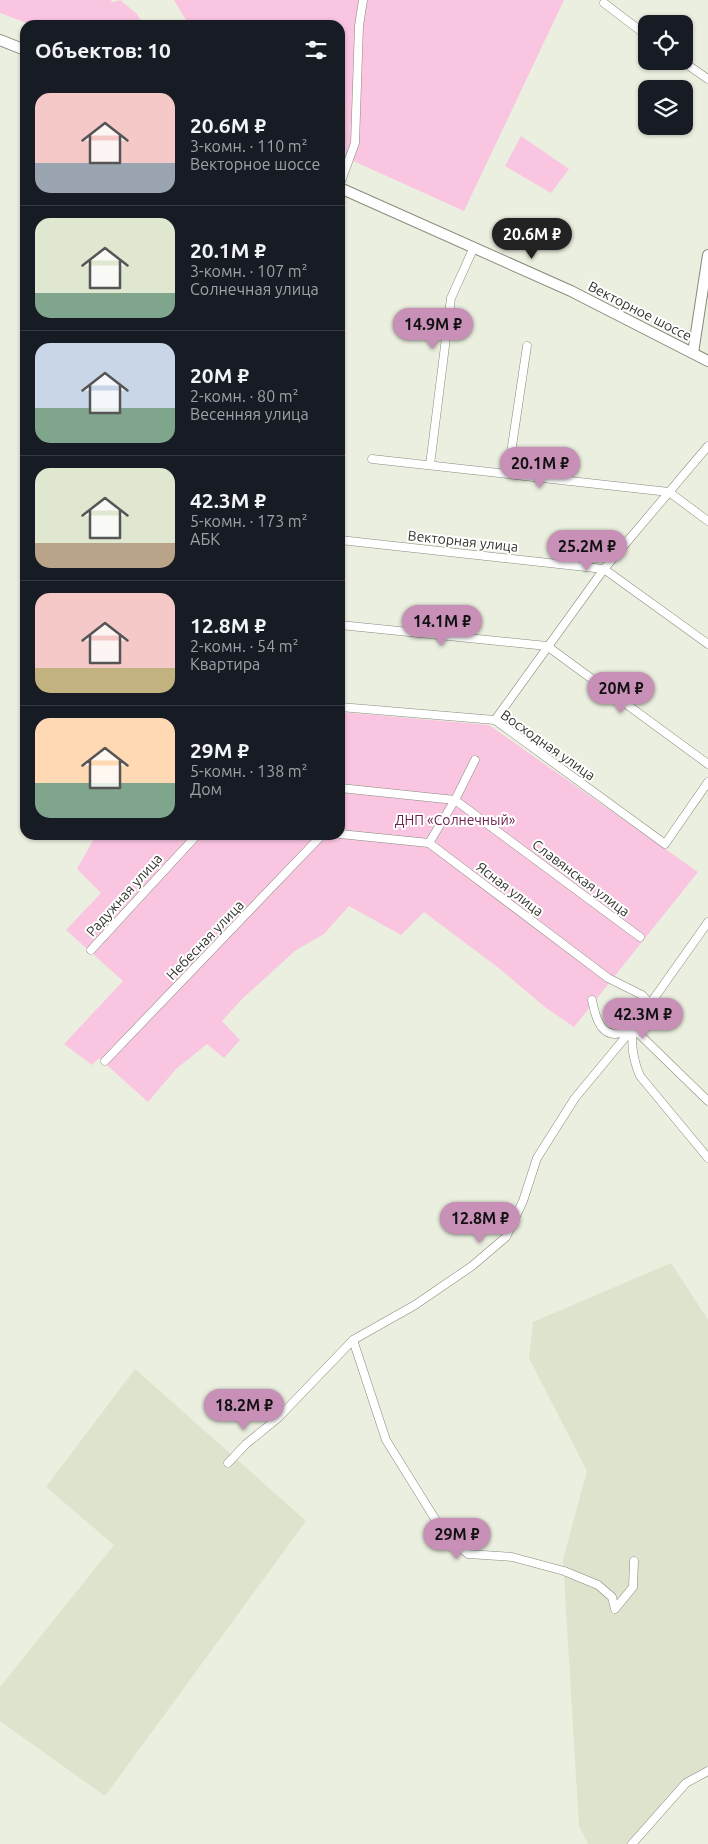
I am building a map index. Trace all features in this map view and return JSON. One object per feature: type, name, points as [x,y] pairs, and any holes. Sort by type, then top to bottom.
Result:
[{"type":"main road","points":[[0,40],[20,48]]},
{"type":"main road","name":"Векторное шоссе","points":[[345,190],[571,291],[708,361]]},
{"type":"main road","points":[[693,353],[708,255]]},
{"type":"street","points":[[345,170],[355,143],[359,26],[363,0]]},
{"type":"street","points":[[604,2],[638,29]]},
{"type":"street","points":[[693,69],[708,79]]},
{"type":"street","points":[[430,465],[451,298],[474,247]]},
{"type":"street","points":[[508,473],[527,346]]},
{"type":"street","points":[[495,720],[604,569],[708,446]]},
{"type":"street","points":[[372,459],[669,492],[708,521]]},
{"type":"street","name":"Векторная улица","points":[[345,541],[604,569],[708,644]]},
{"type":"street","points":[[345,626],[547,646],[708,764]]},
{"type":"street","name":"Восходная улица","points":[[345,707],[495,720],[665,844],[708,782]]},
{"type":"street","points":[[345,835],[429,843],[455,800],[475,760]]},
{"type":"street","points":[[345,789],[455,800]]},
{"type":"street","name":"Славянская улица","points":[[455,800],[640,937]]},
{"type":"street","name":"Радужная улица","points":[[91,950],[192,840]]},
{"type":"street","name":"Небесная улица","points":[[105,1061],[317,840]]},
{"type":"street","name":"Ясная улица","points":[[429,843],[608,978],[642,995],[650,1004]]},
{"type":"street","points":[[228,1463],[246,1444],[278,1418],[353,1340],[415,1305],[472,1266],[506,1237],[523,1201],[537,1158],[575,1098],[633,1028],[708,922]]},
{"type":"street","points":[[592,1000],[595,1018],[601,1028],[614,1034],[621,1034],[633,1028]]},
{"type":"street","points":[[633,1028],[708,1100]]},
{"type":"street","points":[[633,1028],[632,1045],[634,1061],[640,1076],[708,1158]]},
{"type":"street","points":[[353,1340],[386,1440],[445,1535],[468,1554],[512,1558],[564,1571],[598,1585],[612,1597],[615,1609],[633,1587],[634,1561]]},
{"type":"street","points":[[632,1844],[686,1783],[708,1771]]},
{"type":"shaded area","points":[[671,1263],[708,1320],[708,1774],[681,1790],[635,1844],[588,1844],[579,1826],[563,1560],[587,1471],[529,1358],[533,1322]]},
{"type":"shaded area","points":[[135,1369],[306,1521],[105,1796],[0,1721],[0,1687],[114,1545],[46,1487]]},
{"type":"green space","points":[[0,0],[112,0],[110,3],[120,0],[137,14],[140,20],[20,20],[0,13]]},
{"type":"green space","points":[[174,0],[564,0],[464,211],[345,157],[345,20],[186,20]]},
{"type":"green space","points":[[521,136],[569,169],[551,193],[505,166]]},
{"type":"green space","name":"ДНП «Солнечный»","points":[[345,712],[489,725],[698,872],[574,1027],[546,1008],[500,969],[424,912],[401,935],[349,906],[324,934],[296,950],[241,1000],[222,1021],[240,1040],[224,1058],[207,1044],[176,1069],[148,1102],[99,1058],[92,1065],[64,1044],[123,981],[66,930],[101,893],[77,869],[93,840],[345,840]]}]
